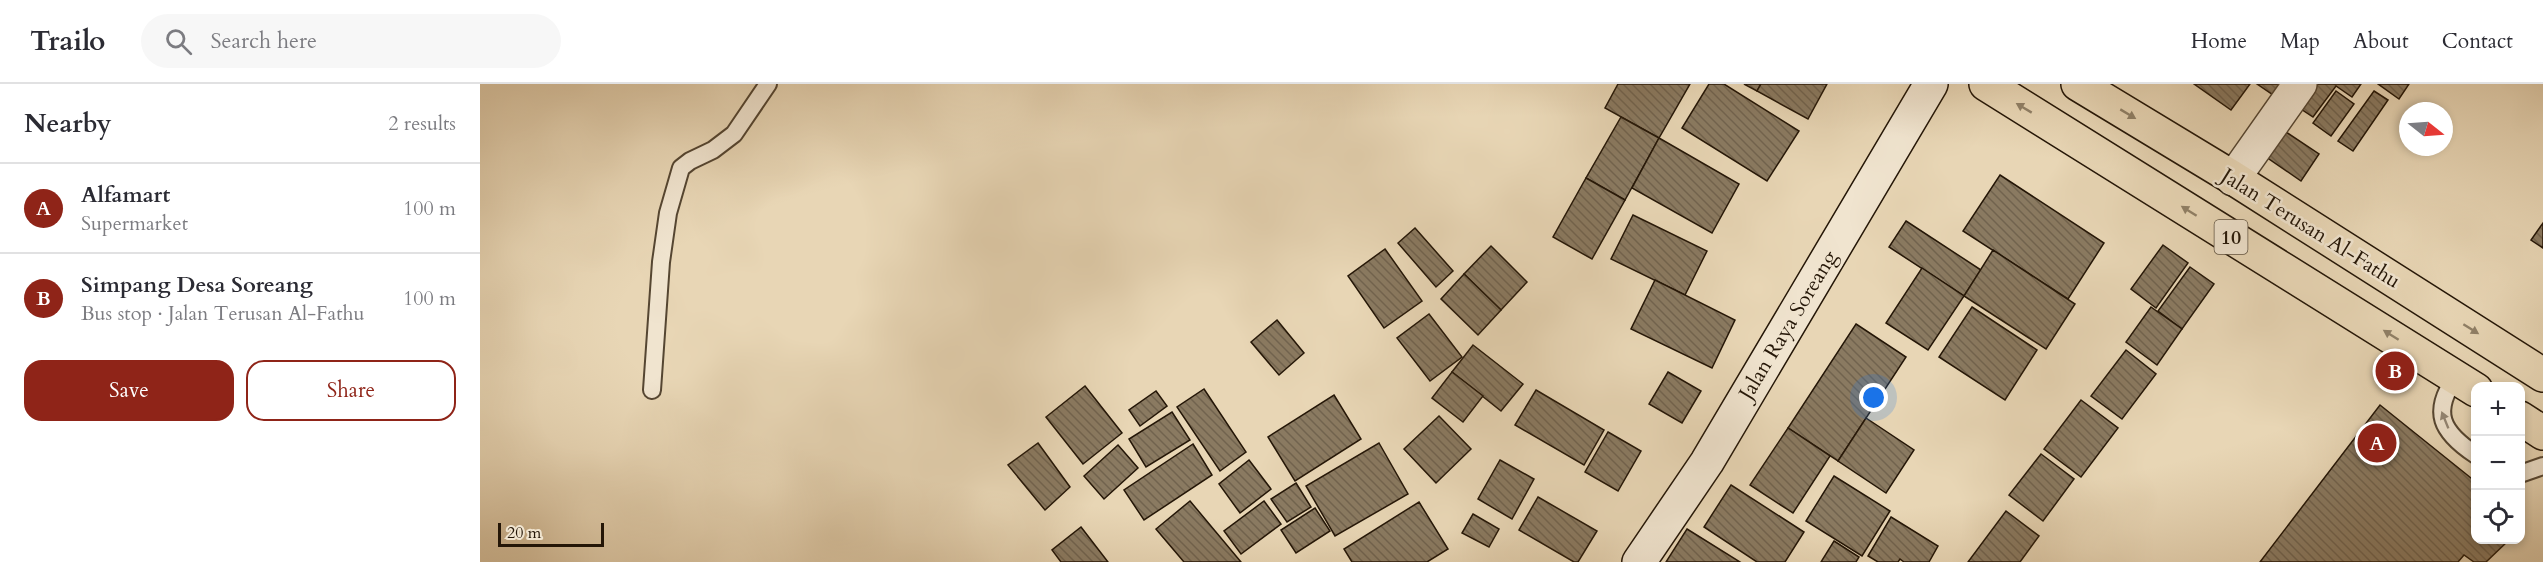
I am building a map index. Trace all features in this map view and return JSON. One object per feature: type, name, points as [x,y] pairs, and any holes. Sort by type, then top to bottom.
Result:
[{"type":"highway","name":"10","points":[[1986,84],[2466,383]]},
{"type":"highway","name":"Jalan Terusan Al-Fathu","points":[[2078,84],[2233,178],[2543,375]]},
{"type":"highway","points":[[2525,421],[2543,433]]},
{"type":"main road","name":"Jalan Raya Soreang","points":[[1639,562],[1707,462],[1931,84]]},
{"type":"main road","points":[[2233,178],[2300,84]]},
{"type":"lane","points":[[652,390],[661,262],[668,213],[681,168],[713,150],[734,134],[768,84]]},
{"type":"lane","points":[[2466,383],[2445,392],[2440,405],[2442,419],[2462,446],[2471,452]]},
{"type":"lane","points":[[2525,472],[2543,466]]},
{"type":"building","points":[[1618,84],[1690,84],[1659,138],[1605,108]]},
{"type":"building","points":[[1709,84],[1724,84],[1799,131],[1767,181],[1682,128]]},
{"type":"building","points":[[1744,84],[1761,84],[1757,91]]},
{"type":"building","points":[[1761,84],[1827,84],[1808,119],[1757,91]]},
{"type":"building","points":[[2194,84],[2250,84],[2231,110]]},
{"type":"building","points":[[2257,84],[2290,84],[2279,99]]},
{"type":"building","points":[[2314,84],[2361,84],[2352,97],[2336,86],[2313,117],[2298,107]]},
{"type":"building","points":[[2378,84],[2409,84],[2399,99]]},
{"type":"building","points":[[2336,91],[2354,104],[2331,136],[2313,123]]},
{"type":"building","points":[[2374,91],[2388,100],[2353,151],[2338,141]]},
{"type":"building","points":[[1621,117],[1659,138],[1625,200],[1586,178]]},
{"type":"building","points":[[2274,124],[2319,154],[2301,181],[2256,150]]},
{"type":"building","points":[[1659,138],[1739,184],[1712,233],[1632,188]]},
{"type":"building","points":[[2000,175],[2104,243],[2068,299],[1963,231]]},
{"type":"building","points":[[1586,178],[1625,200],[1592,259],[1553,237]]},
{"type":"building","points":[[1633,215],[1707,251],[1685,295],[1611,259]]},
{"type":"building","points":[[1906,221],[1981,270],[1964,296],[1889,247]]},
{"type":"building","points":[[2543,223],[2543,248],[2531,240]]},
{"type":"building","points":[[1415,228],[1453,271],[1436,287],[1398,243]]},
{"type":"building","points":[[2163,245],[2188,263],[2156,308],[2131,289]]},
{"type":"building","points":[[1491,246],[1527,282],[1501,310],[1464,274]]},
{"type":"building","points":[[1385,249],[1422,301],[1384,328],[1348,276]]},
{"type":"building","points":[[1993,250],[2075,304],[2046,349],[1964,296]]},
{"type":"building","points":[[2190,267],[2214,284],[2182,329],[2158,311]]},
{"type":"building","points":[[1922,268],[1964,296],[1928,350],[1886,323]]},
{"type":"building","points":[[1464,274],[1501,310],[1478,335],[1441,299]]},
{"type":"building","points":[[1655,280],[1735,320],[1712,368],[1631,329]]},
{"type":"building","points":[[1972,307],[2037,350],[2005,400],[1939,357]]},
{"type":"building","points":[[2151,307],[2182,329],[2157,365],[2126,342]]},
{"type":"building","points":[[1429,314],[1462,357],[1430,381],[1397,338]]},
{"type":"building","points":[[1277,320],[1304,353],[1279,375],[1251,342]]},
{"type":"building","points":[[1856,324],[1906,357],[1838,461],[1788,428]]},
{"type":"building","points":[[1473,345],[1523,384],[1501,411],[1452,372]]},
{"type":"building","points":[[2126,350],[2156,374],[2122,419],[2091,396]]},
{"type":"building","points":[[1452,372],[1483,396],[1463,422],[1432,398]]},
{"type":"building","points":[[1668,372],[1701,391],[1682,423],[1649,404]]},
{"type":"building","points":[[1085,386],[1122,433],[1083,464],[1046,417]]},
{"type":"building","points":[[1204,389],[1246,452],[1220,471],[1177,407]]},
{"type":"building","points":[[1536,390],[1604,430],[1584,465],[1515,425]]},
{"type":"building","points":[[1156,391],[1167,406],[1140,426],[1129,410]]},
{"type":"building","points":[[1334,395],[1361,439],[1295,481],[1268,437]]},
{"type":"building","points":[[2081,400],[2118,428],[2081,477],[2044,449]]},
{"type":"building","points":[[2380,405],[2471,478],[2471,544],[2505,544],[2486,562],[2474,562],[2464,555],[2458,562],[2260,562]]},
{"type":"building","points":[[1172,412],[1190,440],[1146,467],[1129,439]]},
{"type":"building","points":[[1439,416],[1471,449],[1436,483],[1404,449]]},
{"type":"building","points":[[1866,418],[1914,450],[1886,493],[1838,461]]},
{"type":"building","points":[[1788,428],[1830,456],[1793,513],[1750,485]]},
{"type":"building","points":[[1608,432],[1641,451],[1618,491],[1585,472]]},
{"type":"building","points":[[1038,443],[1070,487],[1045,510],[1008,465]]},
{"type":"building","points":[[1379,443],[1408,494],[1335,536],[1306,486]]},
{"type":"building","points":[[1193,444],[1212,475],[1144,520],[1124,490]]},
{"type":"building","points":[[1118,445],[1138,468],[1104,499],[1084,476]]},
{"type":"building","points":[[2041,454],[2074,479],[2043,521],[2009,495]]},
{"type":"building","points":[[1249,460],[1271,489],[1240,513],[1219,484]]},
{"type":"building","points":[[1500,460],[1534,479],[1512,519],[1478,499]]},
{"type":"building","points":[[1834,476],[1890,511],[1862,556],[1806,521]]},
{"type":"building","points":[[1296,483],[1311,507],[1287,522],[1271,499]]},
{"type":"building","points":[[1731,485],[1804,532],[1785,562],[1757,562],[1704,527]]},
{"type":"building","points":[[1538,497],[1597,531],[1578,562],[1574,562],[1519,530]]},
{"type":"building","points":[[1190,501],[1241,562],[1184,562],[1156,529]]},
{"type":"building","points":[[1264,501],[1281,524],[1241,554],[1224,531]]},
{"type":"building","points":[[1419,502],[1448,549],[1427,562],[1352,562],[1344,549]]},
{"type":"building","points":[[1315,508],[1330,531],[1296,553],[1281,530]]},
{"type":"building","points":[[2006,511],[2039,536],[2020,562],[1968,562]]},
{"type":"building","points":[[1473,514],[1499,529],[1489,547],[1462,533]]},
{"type":"building","points":[[1891,517],[1938,546],[1929,562],[1904,562],[1900,559],[1898,562],[1878,562],[1868,556]]},
{"type":"building","points":[[1081,527],[1108,562],[1061,562],[1052,550]]},
{"type":"building","points":[[1687,529],[1740,562],[1666,562]]},
{"type":"building","points":[[1834,541],[1859,557],[1856,562],[1821,562]]},
{"type":"place","name":"Simpang Desa Soreang","points":[[2395,371]]},
{"type":"place","name":"Alfamart","points":[[2377,443]]}]
